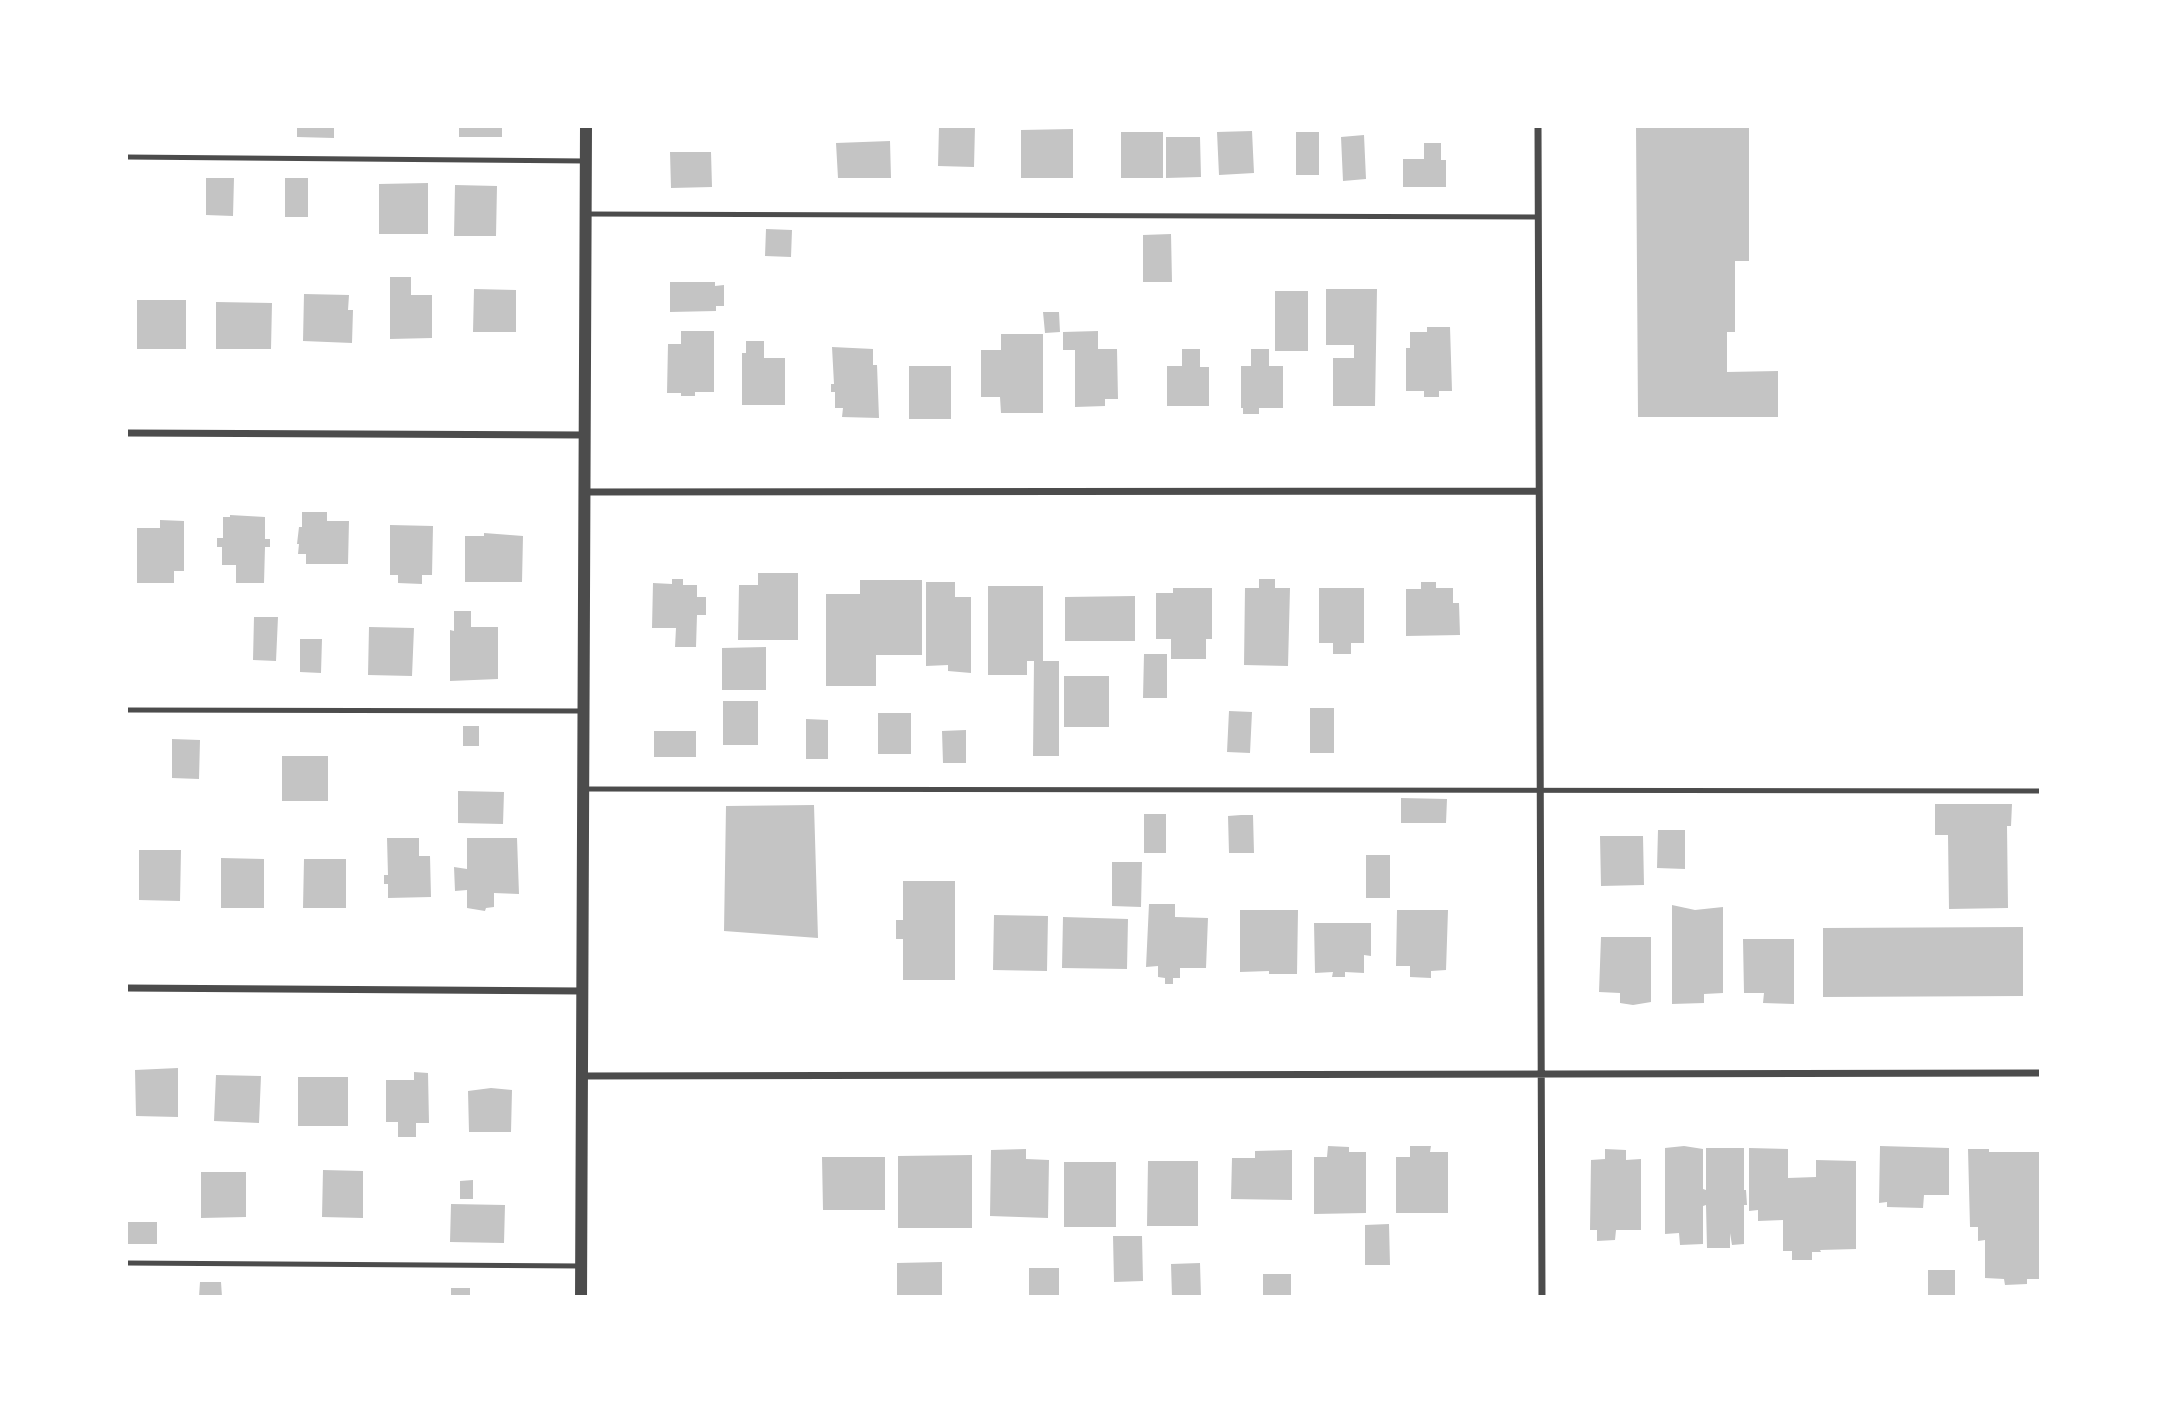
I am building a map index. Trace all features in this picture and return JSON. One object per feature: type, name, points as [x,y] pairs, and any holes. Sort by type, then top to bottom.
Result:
[{"type":"street","points":[[581,1297],[586,126]]},
{"type":"street","points":[[1538,126],[1542,1297]]},
{"type":"street","points":[[126,433],[585,435]]},
{"type":"street","points":[[585,492],[1539,491]]},
{"type":"street","points":[[126,988],[583,991]]},
{"type":"street","points":[[582,1076],[2041,1073]]},
{"type":"lane","points":[[126,157],[586,161]]},
{"type":"lane","points":[[586,214],[1538,217]]},
{"type":"lane","points":[[126,710],[584,711]]},
{"type":"lane","points":[[583,789],[2041,790]]},
{"type":"lane","points":[[126,1263],[581,1266]]},
{"type":"building","points":[[297,126],[334,126],[334,138],[297,137]]},
{"type":"building","points":[[459,126],[502,126],[502,137],[459,137]]},
{"type":"building","points":[[939,126],[975,126],[974,167],[938,166]]},
{"type":"building","points":[[1636,126],[1749,126],[1749,261],[1735,261],[1735,332],[1727,332],[1727,372],[1778,371],[1778,417],[1638,417]]},
{"type":"building","points":[[1073,129],[1073,178],[1021,178],[1021,130]]},
{"type":"building","points":[[1252,131],[1254,173],[1219,175],[1217,132]]},
{"type":"building","points":[[1121,132],[1163,132],[1163,178],[1121,178]]},
{"type":"building","points":[[1296,132],[1319,132],[1319,175],[1296,175]]},
{"type":"building","points":[[1364,135],[1366,179],[1343,181],[1341,137]]},
{"type":"building","points":[[1166,137],[1200,137],[1201,177],[1166,178]]},
{"type":"building","points":[[890,141],[891,178],[838,178],[836,143]]},
{"type":"building","points":[[1424,143],[1441,143],[1441,160],[1446,160],[1446,187],[1403,187],[1403,159],[1424,159]]},
{"type":"building","points":[[670,152],[711,152],[712,187],[671,188]]},
{"type":"building","points":[[206,178],[234,178],[233,216],[206,215]]},
{"type":"building","points":[[285,178],[308,178],[308,217],[285,217]]},
{"type":"building","points":[[428,183],[428,234],[379,234],[379,184]]},
{"type":"building","points":[[455,185],[497,186],[496,236],[454,236]]},
{"type":"building","points":[[766,229],[792,230],[791,257],[765,256]]},
{"type":"building","points":[[1171,234],[1172,282],[1143,282],[1143,235]]},
{"type":"building","points":[[390,277],[411,277],[411,295],[432,295],[432,338],[390,339]]},
{"type":"building","points":[[670,282],[715,282],[715,286],[724,285],[724,306],[716,306],[716,311],[670,312]]},
{"type":"building","points":[[474,289],[516,290],[516,332],[473,332]]},
{"type":"building","points":[[1326,289],[1377,289],[1375,406],[1333,406],[1333,358],[1354,358],[1354,345],[1326,345]]},
{"type":"building","points":[[1275,291],[1308,291],[1308,351],[1275,351]]},
{"type":"building","points":[[304,294],[349,295],[348,310],[353,310],[352,343],[303,341]]},
{"type":"building","points":[[137,300],[186,300],[186,349],[137,349]]},
{"type":"building","points":[[216,302],[272,303],[271,349],[216,349]]},
{"type":"building","points":[[1043,312],[1059,312],[1060,332],[1045,333]]},
{"type":"building","points":[[1427,327],[1450,327],[1452,391],[1439,391],[1439,397],[1424,397],[1424,391],[1406,391],[1406,348],[1410,348],[1410,332],[1427,332]]},
{"type":"building","points":[[681,331],[714,331],[714,392],[695,392],[695,396],[667,393],[668,344],[681,344]]},
{"type":"building","points":[[1098,331],[1098,349],[1117,349],[1118,399],[1105,399],[1105,406],[1075,407],[1075,350],[1063,350],[1063,332]]},
{"type":"building","points":[[1001,334],[1043,334],[1043,413],[1001,413],[1000,397],[981,397],[981,350],[1001,350]]},
{"type":"building","points":[[746,341],[764,341],[764,358],[785,358],[785,405],[742,405],[742,353],[746,353]]},
{"type":"building","points":[[832,347],[873,349],[873,365],[877,365],[879,418],[842,417],[843,408],[835,408],[835,392],[831,392],[831,384],[834,384]]},
{"type":"building","points":[[1182,349],[1200,349],[1200,367],[1209,367],[1209,406],[1167,406],[1167,366],[1182,366]]},
{"type":"building","points":[[1251,349],[1269,349],[1269,366],[1283,366],[1283,408],[1259,408],[1259,414],[1243,414],[1241,366],[1251,366]]},
{"type":"building","points":[[909,366],[951,366],[951,419],[909,419]]},
{"type":"building","points":[[302,512],[327,512],[327,521],[349,521],[348,564],[306,564],[306,554],[298,554],[297,544],[299,527],[302,527]]},
{"type":"building","points":[[223,517],[265,517],[265,539],[270,539],[270,547],[265,547],[264,583],[236,583],[236,565],[222,565],[222,547],[217,547],[217,538],[223,538]]},
{"type":"building","points":[[160,520],[184,521],[184,571],[174,571],[174,583],[137,583],[137,528],[160,528]]},
{"type":"building","points":[[390,525],[433,526],[432,575],[422,575],[422,584],[398,583],[398,575],[390,575]]},
{"type":"building","points":[[484,533],[523,536],[522,582],[465,582],[465,536],[484,536]]},
{"type":"building","points":[[758,573],[798,573],[798,640],[738,640],[739,585],[758,585]]},
{"type":"building","points":[[672,579],[683,579],[683,585],[697,585],[697,597],[706,597],[706,615],[697,615],[696,647],[675,647],[676,628],[652,628],[653,583],[672,584]]},
{"type":"building","points":[[1259,579],[1275,579],[1275,588],[1290,588],[1288,666],[1244,665],[1245,588],[1259,588]]},
{"type":"building","points":[[860,580],[922,580],[922,655],[876,655],[876,686],[826,686],[826,594],[860,594]]},
{"type":"building","points":[[926,582],[955,582],[955,597],[971,597],[971,673],[948,671],[948,665],[926,666]]},
{"type":"building","points":[[1421,582],[1436,582],[1436,588],[1453,588],[1453,603],[1459,603],[1460,635],[1406,636],[1406,589],[1421,589]]},
{"type":"building","points":[[988,586],[1043,586],[1043,661],[1059,661],[1059,756],[1033,756],[1034,661],[1027,661],[1027,675],[988,675]]},
{"type":"building","points":[[1173,588],[1212,588],[1212,639],[1206,639],[1206,659],[1171,659],[1171,639],[1156,639],[1156,593],[1173,593]]},
{"type":"building","points":[[1319,588],[1364,588],[1364,643],[1351,643],[1351,654],[1333,654],[1333,643],[1319,643]]},
{"type":"building","points":[[1135,596],[1135,641],[1065,641],[1065,597]]},
{"type":"building","points":[[454,611],[471,611],[471,627],[498,627],[498,679],[450,681],[450,630],[454,631]]},
{"type":"building","points":[[254,617],[278,617],[276,661],[253,660]]},
{"type":"building","points":[[369,627],[414,628],[412,676],[368,675]]},
{"type":"building","points":[[300,639],[322,639],[321,673],[300,672]]},
{"type":"building","points":[[766,647],[766,690],[722,690],[722,648]]},
{"type":"building","points":[[1144,654],[1167,654],[1167,698],[1143,698]]},
{"type":"building","points":[[1064,676],[1109,676],[1109,727],[1064,727]]},
{"type":"building","points":[[723,701],[758,701],[758,745],[723,745]]},
{"type":"building","points":[[1310,708],[1334,708],[1334,753],[1310,753]]},
{"type":"building","points":[[1229,711],[1252,712],[1250,753],[1227,752]]},
{"type":"building","points":[[878,713],[911,713],[911,754],[878,754]]},
{"type":"building","points":[[806,719],[828,720],[828,759],[806,759]]},
{"type":"building","points":[[463,726],[479,726],[479,746],[463,746]]},
{"type":"building","points":[[966,730],[966,763],[943,763],[942,731]]},
{"type":"building","points":[[654,731],[696,731],[696,757],[654,757]]},
{"type":"building","points":[[172,739],[200,740],[199,779],[172,778]]},
{"type":"building","points":[[282,756],[328,756],[328,801],[282,801]]},
{"type":"building","points":[[458,791],[504,792],[503,824],[458,823]]},
{"type":"building","points":[[1401,798],[1447,799],[1446,823],[1401,823]]},
{"type":"building","points":[[1935,804],[2012,804],[2011,826],[2007,826],[2008,908],[1949,909],[1948,835],[1935,835]]},
{"type":"building","points":[[814,805],[818,938],[724,931],[726,806]]},
{"type":"building","points":[[1144,814],[1166,814],[1166,853],[1144,853]]},
{"type":"building","points":[[1253,815],[1254,853],[1229,853],[1228,816]]},
{"type":"building","points":[[1658,830],[1685,830],[1685,869],[1657,868]]},
{"type":"building","points":[[1600,836],[1643,836],[1644,885],[1601,886]]},
{"type":"building","points":[[387,838],[419,838],[419,856],[430,856],[431,897],[388,898],[388,884],[384,884],[384,875],[388,875]]},
{"type":"building","points":[[467,838],[517,838],[519,894],[494,893],[494,907],[486,908],[485,911],[467,908],[467,890],[455,891],[454,867],[467,869]]},
{"type":"building","points":[[139,850],[181,850],[180,901],[139,900]]},
{"type":"building","points":[[1366,855],[1390,855],[1390,898],[1366,898]]},
{"type":"building","points":[[221,858],[264,859],[264,908],[221,908]]},
{"type":"building","points":[[304,859],[346,859],[346,908],[303,908]]},
{"type":"building","points":[[1112,862],[1142,862],[1141,907],[1112,906]]},
{"type":"building","points":[[903,881],[955,881],[955,980],[903,980],[903,939],[896,939],[896,920],[903,920]]},
{"type":"building","points":[[1149,904],[1175,904],[1175,917],[1208,918],[1206,968],[1180,968],[1180,978],[1173,978],[1173,984],[1165,984],[1165,978],[1158,977],[1158,966],[1146,967]]},
{"type":"building","points":[[1672,905],[1695,910],[1723,907],[1723,993],[1704,994],[1704,1003],[1672,1004]]},
{"type":"building","points":[[1240,910],[1298,910],[1297,974],[1240,972]]},
{"type":"building","points":[[1397,910],[1448,910],[1446,970],[1431,971],[1431,978],[1410,977],[1410,966],[1396,966]]},
{"type":"building","points":[[994,915],[1048,916],[1047,971],[993,970]]},
{"type":"building","points":[[1063,917],[1128,919],[1127,969],[1062,968]]},
{"type":"building","points":[[1314,923],[1371,923],[1371,956],[1364,955],[1364,973],[1345,972],[1345,977],[1332,977],[1333,972],[1315,973]]},
{"type":"building","points":[[2023,927],[2023,996],[1823,997],[1823,928]]},
{"type":"building","points":[[1601,937],[1651,937],[1651,1002],[1633,1005],[1620,1003],[1620,993],[1599,992]]},
{"type":"building","points":[[1743,939],[1794,939],[1794,1004],[1763,1003],[1764,993],[1744,993]]},
{"type":"building","points":[[178,1068],[178,1117],[136,1116],[135,1070]]},
{"type":"building","points":[[414,1072],[428,1073],[429,1123],[416,1123],[416,1137],[398,1137],[398,1122],[386,1122],[386,1080],[414,1080]]},
{"type":"building","points":[[216,1075],[261,1076],[259,1123],[214,1121]]},
{"type":"building","points":[[298,1077],[348,1077],[348,1126],[298,1126]]},
{"type":"building","points":[[491,1088],[512,1090],[511,1132],[469,1132],[468,1091]]},
{"type":"building","points":[[1328,1146],[1349,1147],[1349,1152],[1366,1152],[1366,1213],[1314,1214],[1314,1157],[1327,1157]]},
{"type":"building","points":[[1410,1146],[1431,1146],[1430,1152],[1448,1152],[1448,1213],[1396,1213],[1396,1157],[1410,1157]]},
{"type":"building","points":[[1684,1146],[1703,1149],[1703,1189],[1706,1190],[1706,1148],[1744,1148],[1744,1190],[1747,1205],[1744,1205],[1744,1244],[1732,1245],[1730,1233],[1730,1248],[1707,1248],[1706,1205],[1703,1206],[1703,1244],[1680,1245],[1679,1233],[1665,1234],[1665,1148]]},
{"type":"building","points":[[1880,1146],[1949,1148],[1949,1195],[1924,1195],[1923,1208],[1887,1207],[1887,1202],[1879,1203]]},
{"type":"building","points":[[1749,1148],[1788,1149],[1788,1178],[1816,1177],[1816,1160],[1856,1161],[1856,1249],[1820,1250],[1821,1252],[1812,1252],[1812,1260],[1792,1260],[1792,1251],[1783,1251],[1783,1220],[1758,1221],[1758,1210],[1749,1211]]},
{"type":"building","points":[[1026,1149],[1026,1159],[1049,1160],[1048,1218],[990,1216],[991,1150]]},
{"type":"building","points":[[1605,1149],[1626,1150],[1626,1160],[1641,1159],[1641,1230],[1616,1230],[1615,1240],[1597,1241],[1597,1230],[1590,1230],[1591,1160],[1605,1159]]},
{"type":"building","points":[[1968,1149],[1989,1149],[1989,1152],[2041,1152],[2041,1279],[2027,1279],[2027,1284],[2005,1285],[2004,1279],[1985,1278],[1985,1240],[1978,1241],[1978,1227],[1970,1227]]},
{"type":"building","points":[[1292,1150],[1292,1200],[1231,1199],[1232,1158],[1255,1158],[1255,1151]]},
{"type":"building","points":[[972,1155],[972,1228],[898,1228],[898,1156]]},
{"type":"building","points":[[822,1157],[885,1157],[885,1210],[823,1210]]},
{"type":"building","points":[[1148,1161],[1198,1161],[1198,1226],[1147,1226]]},
{"type":"building","points":[[1064,1162],[1116,1162],[1116,1227],[1064,1227]]},
{"type":"building","points":[[323,1170],[363,1171],[363,1218],[322,1217]]},
{"type":"building","points":[[201,1172],[246,1172],[246,1217],[201,1218]]},
{"type":"building","points":[[473,1180],[473,1199],[460,1199],[460,1181]]},
{"type":"building","points":[[451,1204],[505,1205],[504,1243],[450,1242]]},
{"type":"building","points":[[126,1222],[157,1222],[157,1244],[126,1244]]},
{"type":"building","points":[[1389,1224],[1390,1265],[1365,1265],[1365,1225]]},
{"type":"building","points":[[1113,1236],[1142,1236],[1143,1281],[1114,1282]]},
{"type":"building","points":[[942,1262],[942,1297],[897,1297],[897,1263]]},
{"type":"building","points":[[1200,1263],[1201,1297],[1172,1297],[1171,1264]]},
{"type":"building","points":[[1029,1268],[1059,1268],[1059,1297],[1029,1297]]},
{"type":"building","points":[[1928,1270],[1955,1270],[1955,1297],[1928,1297]]},
{"type":"building","points":[[1263,1274],[1291,1274],[1291,1297],[1263,1297]]},
{"type":"building","points":[[200,1282],[221,1282],[222,1297],[199,1297]]},
{"type":"building","points":[[451,1288],[470,1288],[470,1297],[451,1297]]}]
